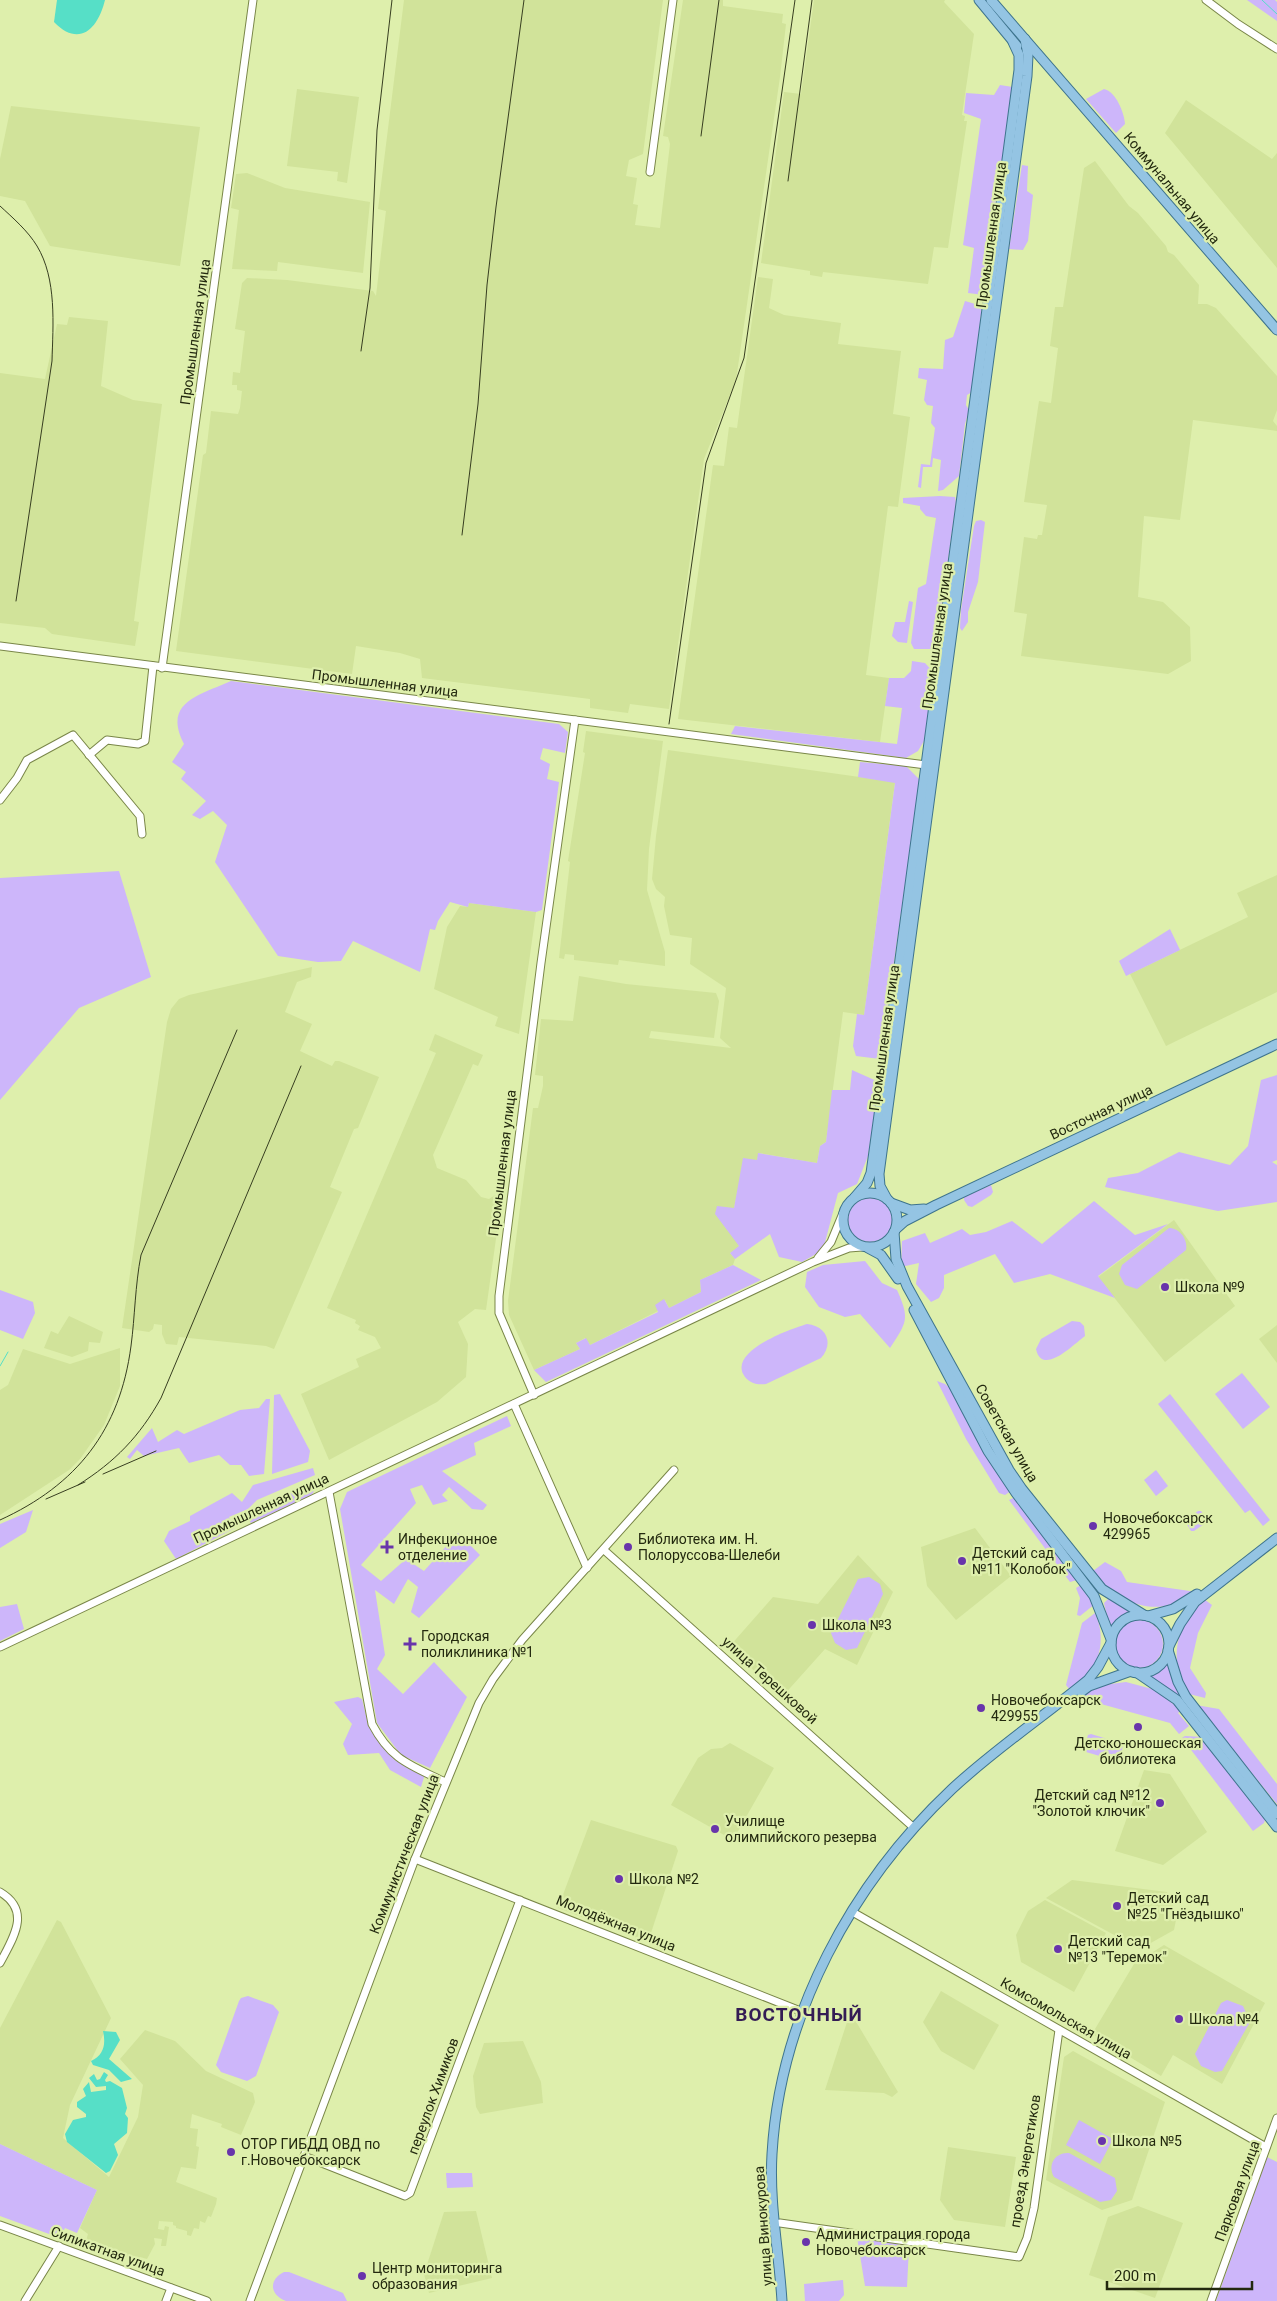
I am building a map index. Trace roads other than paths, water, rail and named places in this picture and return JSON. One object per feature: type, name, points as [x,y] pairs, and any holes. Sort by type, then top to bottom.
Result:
[{"type":"main road","name":"Промышленная улица","points":[[979,0],[1013,42],[1028,55],[1047,63]]},
{"type":"main road","points":[[991,0],[1047,63]]},
{"type":"main road","name":"Промышленная улица","points":[[889,1201],[880,1186],[879,1174],[890,1064],[992,302],[1026,76],[1028,55],[1025,39]]},
{"type":"main road","name":"Промышленная улица","points":[[999,253],[1020,60],[1013,42]]},
{"type":"main road","points":[[1020,60],[1023,56],[1028,55]]},
{"type":"main road","points":[[1026,76],[1034,64],[1047,63]]},
{"type":"main road","name":"Коммунальная улица","points":[[1047,63],[1277,330]]},
{"type":"main road","name":"Промышленная улица","points":[[930,766],[928,749],[944,658]]},
{"type":"main road","name":"Восточная улица","points":[[895,1231],[905,1221],[936,1205],[1277,1044]]},
{"type":"main road","name":"Промышленная улица","points":[[855,1197],[867,1182],[871,1173],[890,1064]]},
{"type":"main road","points":[[872,1193],[889,1201],[897,1217],[895,1231],[884,1244],[865,1247],[853,1242],[846,1234],[842,1224],[843,1213],[848,1204],[855,1197],[872,1193]]},
{"type":"main road","name":"Восточная улица","points":[[889,1201],[910,1210],[936,1205]]},
{"type":"main road","name":"Советская улица","points":[[895,1231],[896,1259],[905,1287]]},
{"type":"main road","name":"Советская улица","points":[[865,1247],[877,1252],[886,1260],[905,1287],[988,1451],[1011,1487],[1094,1596],[1111,1641]]},
{"type":"main road","name":"Советская улица","points":[[915,1306],[948,1358],[995,1447],[1022,1489],[1102,1589],[1146,1616]]},
{"type":"main road","points":[[1146,1616],[1173,1610],[1184,1604],[1277,1534]]},
{"type":"main road","points":[[1134,1672],[1155,1668],[1163,1661],[1180,1624],[1195,1602],[1277,1538]]},
{"type":"main road","points":[[1277,1814],[1186,1697],[1178,1682],[1168,1648],[1165,1629],[1158,1621],[1146,1616],[1137,1615],[1124,1619],[1116,1627],[1111,1641],[1117,1661],[1177,1700],[1277,1827]]},
{"type":"main road","name":"улица Винокурова","points":[[782,2301],[774,2156],[782,2092],[788,2054],[830,1951],[876,1875],[930,1814],[987,1758],[1088,1680],[1098,1667],[1111,1641]]},
{"type":"main road","name":"улица Винокурова","points":[[930,1814],[973,1777],[1089,1686],[1134,1672]]},
{"type":"main road","name":"улица Винокурова","points":[[777,2224],[788,2301]]},
{"type":"street","name":"Промышленная улица","points":[[162,668],[253,0]]},
{"type":"street","points":[[650,172],[673,0]]},
{"type":"street","points":[[1206,0],[1238,24],[1277,49]]},
{"type":"street","name":"Промышленная улица","points":[[0,646],[930,766]]},
{"type":"street","points":[[89,755],[107,740],[138,744],[145,741],[153,666]]},
{"type":"street","name":"Промышленная улица","points":[[534,1395],[499,1313],[498,1296],[540,962],[575,720]]},
{"type":"street","points":[[0,800],[17,778],[27,760],[73,735],[140,816],[142,834]]},
{"type":"street","points":[[913,764],[921,760],[928,749]]},
{"type":"street","name":"Промышленная улица","points":[[813,1262],[826,1251],[843,1213]]},
{"type":"street","name":"Промышленная улица","points":[[0,1647],[813,1262],[849,1248],[865,1247]]},
{"type":"street","points":[[514,1404],[587,1568]]},
{"type":"street","name":"Коммунистическая улица","points":[[250,2301],[415,1859],[445,1782],[485,1691],[522,1640],[674,1470]]},
{"type":"street","points":[[329,1492],[372,1724],[378,1736],[394,1756],[445,1782]]},
{"type":"street","name":"улица Терешковой","points":[[604,1550],[916,1830]]},
{"type":"street","name":"Молодёжная улица","points":[[415,1859],[805,2013]]},
{"type":"street","points":[[0,1892],[14,1904],[18,1921],[15,1932],[0,1963]]},
{"type":"street","name":"переулок Химиков","points":[[304,2156],[405,2196],[410,2193],[520,1900]]},
{"type":"street","name":"Комсомольская улица","points":[[854,1913],[1266,2147]]},
{"type":"street","name":"проезд Энергетиков","points":[[777,2224],[1019,2257],[1027,2238],[1034,2208],[1059,2030]]},
{"type":"street","name":"Парковая улица","points":[[1211,2301],[1277,2118]]},
{"type":"street","name":"Силикатная улица","points":[[0,2224],[207,2301]]},
{"type":"street","points":[[25,2301],[59,2246]]},
{"type":"street","points":[[166,2301],[171,2288]]},
{"type":"water","points":[[57,0],[105,0],[98,19],[92,27],[86,32],[72,34],[63,30],[54,22]]},
{"type":"water","points":[[103,2031],[116,2032],[120,2040],[109,2059],[132,2079],[121,2082],[109,2070],[93,2065],[91,2061],[99,2056],[103,2049]]},
{"type":"water","points":[[104,2072],[108,2075],[105,2080],[106,2082],[110,2081],[122,2088],[127,2108],[125,2114],[128,2118],[127,2133],[114,2144],[118,2155],[110,2171],[106,2173],[67,2142],[65,2134],[73,2120],[86,2117],[86,2114],[77,2107],[77,2102],[86,2096],[83,2089],[89,2082],[91,2092],[106,2090],[106,2086],[96,2087],[89,2078],[94,2074],[97,2080],[100,2079]]},
{"type":"waterway","points":[[1262,0],[1277,14]]},
{"type":"waterway","points":[[0,1366],[8,1352]]},
{"type":"railway","points":[[361,351],[370,288],[377,130],[392,0]]},
{"type":"railway","points":[[462,535],[478,404],[487,285],[496,207],[524,0]]},
{"type":"railway","points":[[701,136],[719,0]]},
{"type":"railway","points":[[669,724],[706,463],[744,358],[795,0]]},
{"type":"railway","points":[[788,181],[812,0]]},
{"type":"railway","points":[[0,206],[25,230],[37,246],[48,273],[52,302],[52,361],[16,601]]},
{"type":"railway","points":[[0,1520],[27,1506],[51,1490],[72,1472],[105,1429],[117,1404],[125,1376],[131,1346],[141,1255],[237,1030]]},
{"type":"railway","points":[[78,1485],[104,1467],[126,1447],[153,1412],[161,1398],[301,1066]]},
{"type":"railway","points":[[103,1474],[156,1451]]},
{"type":"railway","points":[[46,1499],[85,1482]]},
{"type":"place","name":"Школа №9","points":[[1165,1287]]},
{"type":"place","name":"Новочебоксарск 429965","points":[[1093,1526]]},
{"type":"place","name":"Инфекционное отделение","points":[[387,1547]]},
{"type":"place","name":"Библиотека им. Н. Полоруссова-Шелеби","points":[[628,1547]]},
{"type":"place","name":"Детский сад №11 \"Колобок\"","points":[[962,1561]]},
{"type":"place","name":"Школа №3","points":[[812,1625]]},
{"type":"place","name":"Городская поликлиника №1","points":[[410,1644]]},
{"type":"place","name":"Новочебоксарск 429955","points":[[981,1708]]},
{"type":"place","name":"Детско-юношеская библиотека","points":[[1138,1727]]},
{"type":"place","name":"Детский сад №12 \"Золотой ключик\"","points":[[1160,1803]]},
{"type":"place","name":"Училище олимпийского резерва","points":[[715,1829]]},
{"type":"place","name":"Школа №2","points":[[619,1879]]},
{"type":"place","name":"Детский сад №25 \"Гнёздышко\"","points":[[1117,1906]]},
{"type":"place","name":"Детский сад №13 \"Теремок\"","points":[[1058,1949]]},
{"type":"place","name":"Школа №4","points":[[1179,2019]]},
{"type":"place","name":"Школа №5","points":[[1102,2141]]},
{"type":"place","name":"ОТОР ГИБДД ОВД по г.Новочебоксарск","points":[[231,2152]]},
{"type":"place","name":"Администрация города Новочебоксарск","points":[[806,2242]]},
{"type":"place","name":"Центр мониторинга образования","points":[[362,2276]]},
{"type":"district","name":"ВОСТОЧНЫЙ","points":[[799,2014]]}]
